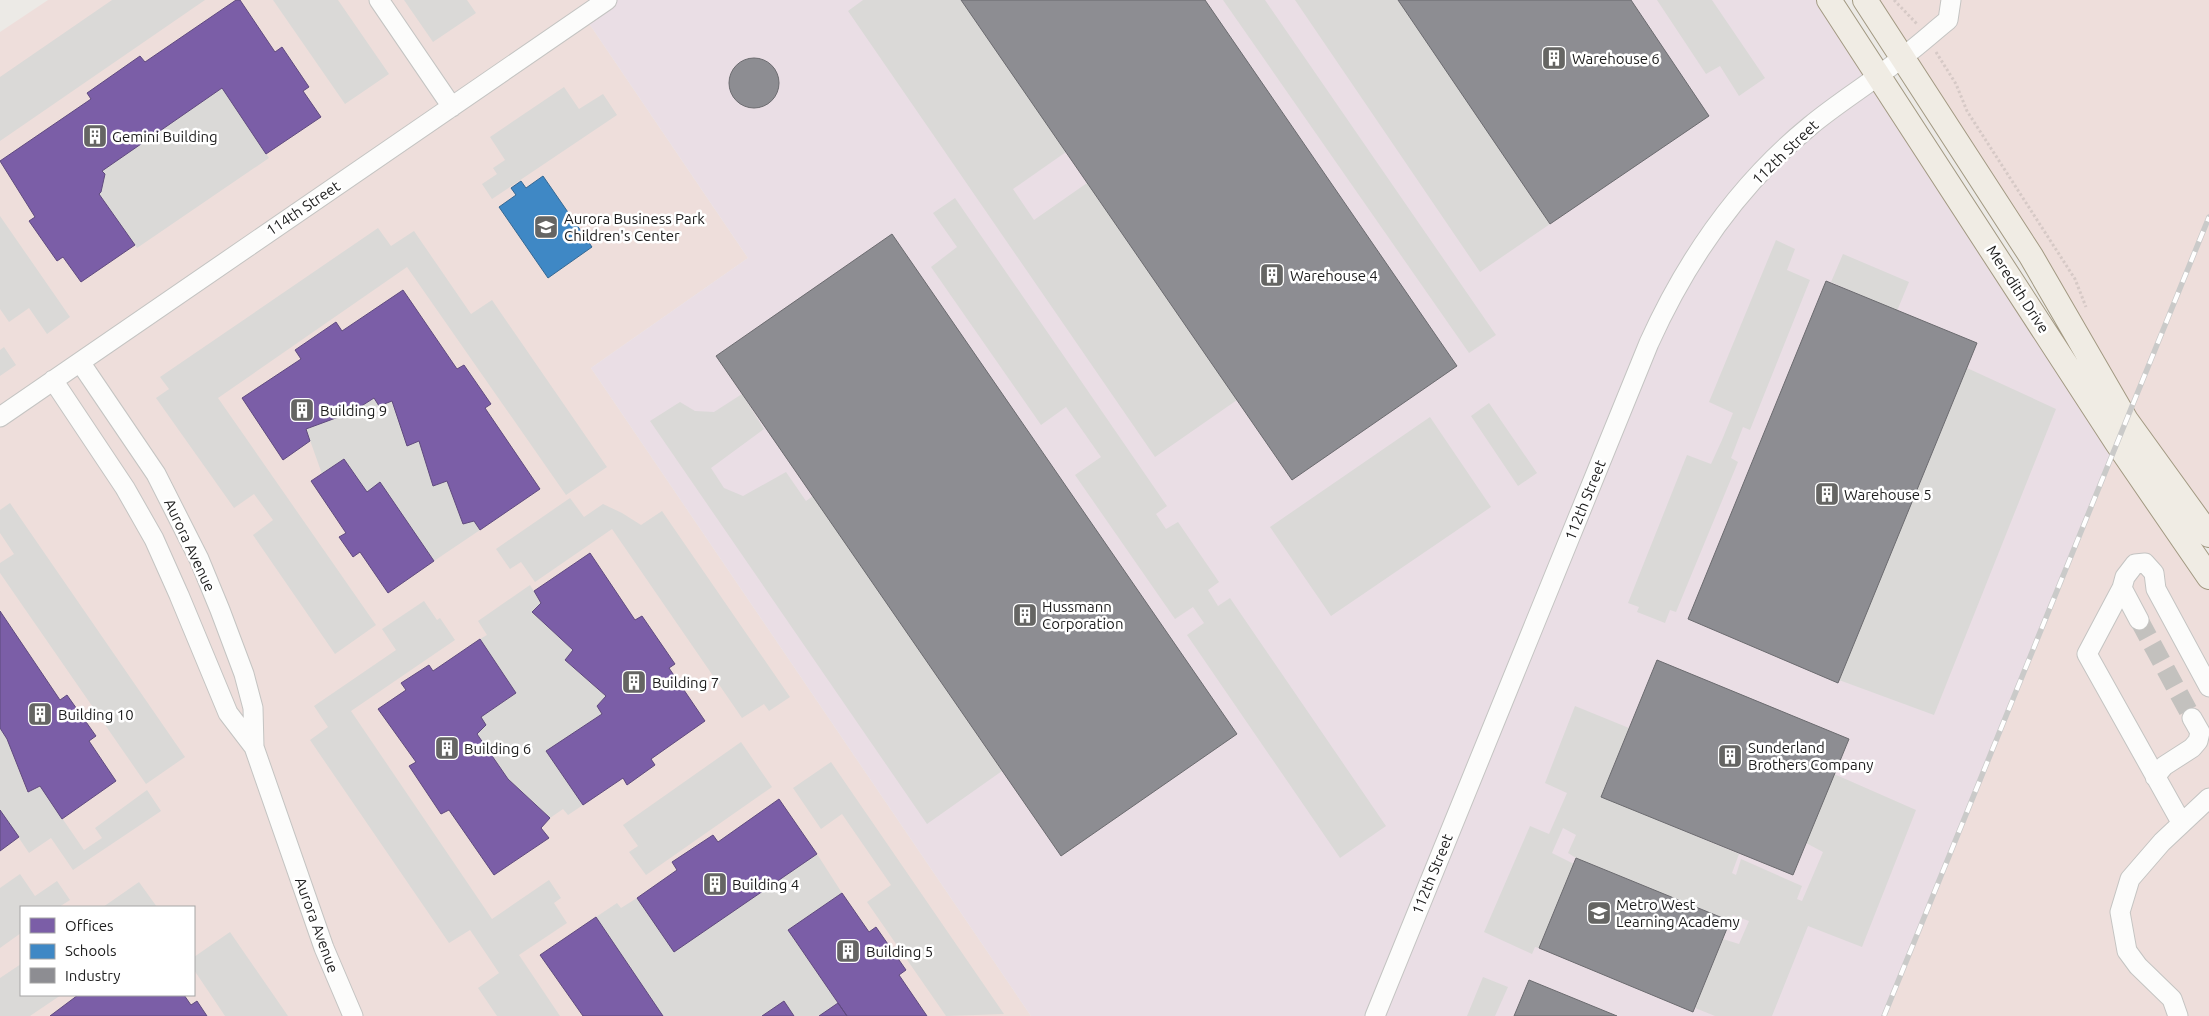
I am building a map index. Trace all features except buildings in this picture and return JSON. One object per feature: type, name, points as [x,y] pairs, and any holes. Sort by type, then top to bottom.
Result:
[{"type":"main road","name":"Meredith Drive","points":[[1829,0],[2117,443],[2209,577]]},
{"type":"main road","name":"Meredith Drive","points":[[1866,0],[2031,256],[2126,420],[2209,535]]},
{"type":"street","points":[[379,0],[452,107]]},
{"type":"street","name":"114th Street","points":[[0,416],[607,0]]},
{"type":"street","name":"112th Street","points":[[1375,1016],[1664,312],[1692,260],[1721,220],[1766,167],[1809,127],[1903,57],[1948,20],[1951,0]]},
{"type":"street","name":"Aurora Avenue","points":[[80,362],[156,474],[199,559],[244,674],[253,708],[254,748]]},
{"type":"street","name":"Aurora Avenue","points":[[53,380],[125,488],[154,539],[180,595],[228,713],[254,748],[324,948],[353,1016]]},
{"type":"street","points":[[2181,822],[2088,654],[2122,588],[2125,577],[2135,564],[2145,563],[2154,573],[2156,589],[2209,687]]},
{"type":"street","points":[[2122,588],[2139,620]]},
{"type":"street","points":[[2155,777],[2164,766],[2192,748],[2198,741],[2200,732],[2192,718]]},
{"type":"street","points":[[2178,1016],[2172,998],[2138,966],[2127,950],[2120,912],[2130,879],[2181,822],[2209,798]]},
{"type":"shaded area","points":[[48,0],[607,0],[584,16],[748,258],[591,368],[1031,1016],[0,1016],[0,32]]},
{"type":"shaded area","points":[[112,0],[205,0],[0,141],[0,77]]},
{"type":"shaded area","points":[[273,0],[338,0],[389,74],[345,104]]},
{"type":"shaded area","points":[[404,0],[467,0],[476,13],[433,42]]},
{"type":"shaded area","points":[[607,0],[1829,0],[2117,443],[1884,1016],[1031,1016],[591,368],[748,258],[584,16]]},
{"type":"shaded area","points":[[863,0],[961,0],[1066,152],[1013,189],[1034,220],[1087,183],[1237,400],[1155,457],[848,11]]},
{"type":"shaded area","points":[[1223,0],[1265,0],[1496,335],[1469,353]]},
{"type":"shaded area","points":[[1295,0],[1398,0],[1550,224],[1480,272]]},
{"type":"shaded area","points":[[1657,0],[1712,0],[1765,78],[1739,96],[1720,66],[1706,74]]},
{"type":"shaded area","points":[[1865,0],[2209,0],[2209,535]]},
{"type":"shaded area","points":[[564,87],[579,109],[603,94],[617,115],[492,199],[482,184],[497,174],[493,168],[505,160],[490,137]]},
{"type":"shaded area","points":[[222,88],[269,158],[137,248],[99,194],[105,174],[102,171]]},
{"type":"shaded area","points":[[955,198],[1167,506],[1156,514],[1166,529],[1178,522],[1219,582],[1208,590],[1218,606],[1230,598],[1386,826],[1340,858],[1187,635],[1204,623],[1193,607],[1175,619],[1075,475],[1101,457],[1066,407],[1041,425],[931,267],[957,247],[933,213]]},
{"type":"shaded area","points":[[0,216],[70,317],[47,334],[29,308],[9,322],[0,309]]},
{"type":"shaded area","points":[[378,228],[391,246],[414,231],[471,314],[492,300],[607,467],[566,495],[407,267],[218,398],[376,625],[335,654],[253,535],[273,520],[254,494],[234,508],[156,398],[169,389],[160,377]]},
{"type":"shaded area","points":[[1776,240],[1795,249],[1787,270],[1810,280],[1750,430],[1743,427],[1731,458],[1738,462],[1676,612],[1670,610],[1665,623],[1637,612],[1639,607],[1628,603],[1687,455],[1711,464],[1722,440],[1733,413],[1709,402]]},
{"type":"shaded area","points":[[1843,254],[1909,282],[1897,311],[1831,282]]},
{"type":"shaded area","points":[[4,347],[16,365],[0,376],[0,350]]},
{"type":"shaded area","points":[[1967,368],[2056,409],[1934,715],[1839,680]]},
{"type":"shaded area","points":[[742,394],[764,429],[711,468],[724,488],[743,496],[786,472],[806,501],[813,496],[1002,771],[927,824],[650,421],[680,402],[695,411],[714,412]]},
{"type":"shaded area","points":[[374,398],[392,401],[407,445],[419,441],[447,481],[463,524],[474,521],[480,530],[434,561],[380,483],[367,492],[344,459],[322,474],[306,429],[352,412]]},
{"type":"shaded area","points":[[1489,403],[1537,473],[1518,486],[1471,416]]},
{"type":"shaded area","points":[[1430,417],[1491,507],[1331,616],[1270,527]]},
{"type":"shaded area","points":[[2117,443],[2209,577],[2209,1016],[1884,1016]]},
{"type":"shaded area","points":[[570,498],[584,517],[603,504],[641,525],[662,511],[790,697],[769,711],[764,704],[742,718],[612,529],[535,582],[521,562],[510,569],[496,549]]},
{"type":"shaded area","points":[[10,503],[185,757],[146,784],[0,573],[0,563],[14,554],[0,533],[0,510]]},
{"type":"shaded area","points":[[530,585],[541,603],[532,612],[573,650],[566,660],[606,696],[597,706],[602,714],[546,751],[583,805],[568,815],[563,809],[550,818],[508,779],[477,734],[485,725],[481,717],[516,693],[480,639],[487,635],[478,621]]},
{"type":"shaded area","points":[[424,601],[437,620],[440,618],[455,640],[351,711],[492,919],[549,880],[561,898],[554,903],[567,923],[519,955],[560,1016],[497,1016],[478,988],[499,973],[485,952],[470,930],[449,943],[310,740],[328,727],[314,706],[396,650],[382,629]]},
{"type":"shaded area","points":[[1575,706],[1629,728],[1602,797],[1739,854],[1732,873],[1736,875],[1741,859],[1802,886],[1797,899],[1802,901],[1823,852],[1806,843],[1834,774],[1916,810],[1862,947],[1808,926],[1772,1016],[1715,1016],[1695,1008],[1723,939],[1739,944],[1749,921],[1733,915],[1730,921],[1576,858],[1568,853],[1576,835],[1563,828],[1552,853],[1574,864],[1539,948],[1535,947],[1532,954],[1484,932],[1530,826],[1549,834],[1567,793],[1545,783]]},
{"type":"shaded area","points":[[0,728],[7,739],[27,792],[40,786],[84,850],[102,838],[95,828],[147,790],[161,811],[73,870],[51,838],[29,853],[0,810]]},
{"type":"shaded area","points":[[741,742],[772,787],[646,875],[629,852],[638,846],[623,825]]},
{"type":"shaded area","points":[[831,762],[1004,1014],[946,1016],[867,902],[891,885],[842,814],[821,829],[793,788]]},
{"type":"shaded area","points":[[817,854],[842,893],[788,930],[838,1003],[819,1016],[794,1016],[784,1001],[762,1016],[663,1016],[596,917],[617,903],[621,908],[637,898],[674,951]]},
{"type":"shaded area","points":[[20,874],[35,896],[57,881],[70,900],[61,906],[20,906],[20,934],[0,948],[0,888]]},
{"type":"shaded area","points":[[139,882],[156,906],[104,906]]},
{"type":"shaded area","points":[[230,932],[288,1016],[225,1016],[195,971],[195,956]]},
{"type":"shaded area","points":[[20,965],[20,996],[60,996],[30,1016],[0,1016],[0,978]]},
{"type":"shaded area","points":[[1483,977],[1508,987],[1495,1016],[1467,1016]]},
{"type":"tunnel","points":[[2139,620],[2192,718]]},
{"type":"railway","points":[[1884,1016],[2209,217]]},
{"type":"place","name":"Warehouse 6","points":[[1554,58]]},
{"type":"place","name":"Gemini Building","points":[[95,136]]},
{"type":"place","name":"Aurora Business Park Children's Center","points":[[546,227]]},
{"type":"place","name":"Warehouse 4","points":[[1272,275]]},
{"type":"place","name":"Building 9","points":[[302,410]]},
{"type":"place","name":"Warehouse 5","points":[[1827,494]]},
{"type":"place","name":"Hussmann Corporation","points":[[1025,615]]},
{"type":"place","name":"Building 7","points":[[634,682]]},
{"type":"place","name":"Building 10","points":[[40,714]]},
{"type":"place","name":"Building 6","points":[[447,748]]},
{"type":"place","name":"Sunderland Brothers Company","points":[[1730,756]]},
{"type":"place","name":"Building 4","points":[[715,884]]},
{"type":"place","name":"Metro West Learning Academy","points":[[1599,913]]},
{"type":"place","name":"Building 5","points":[[848,951]]}]
